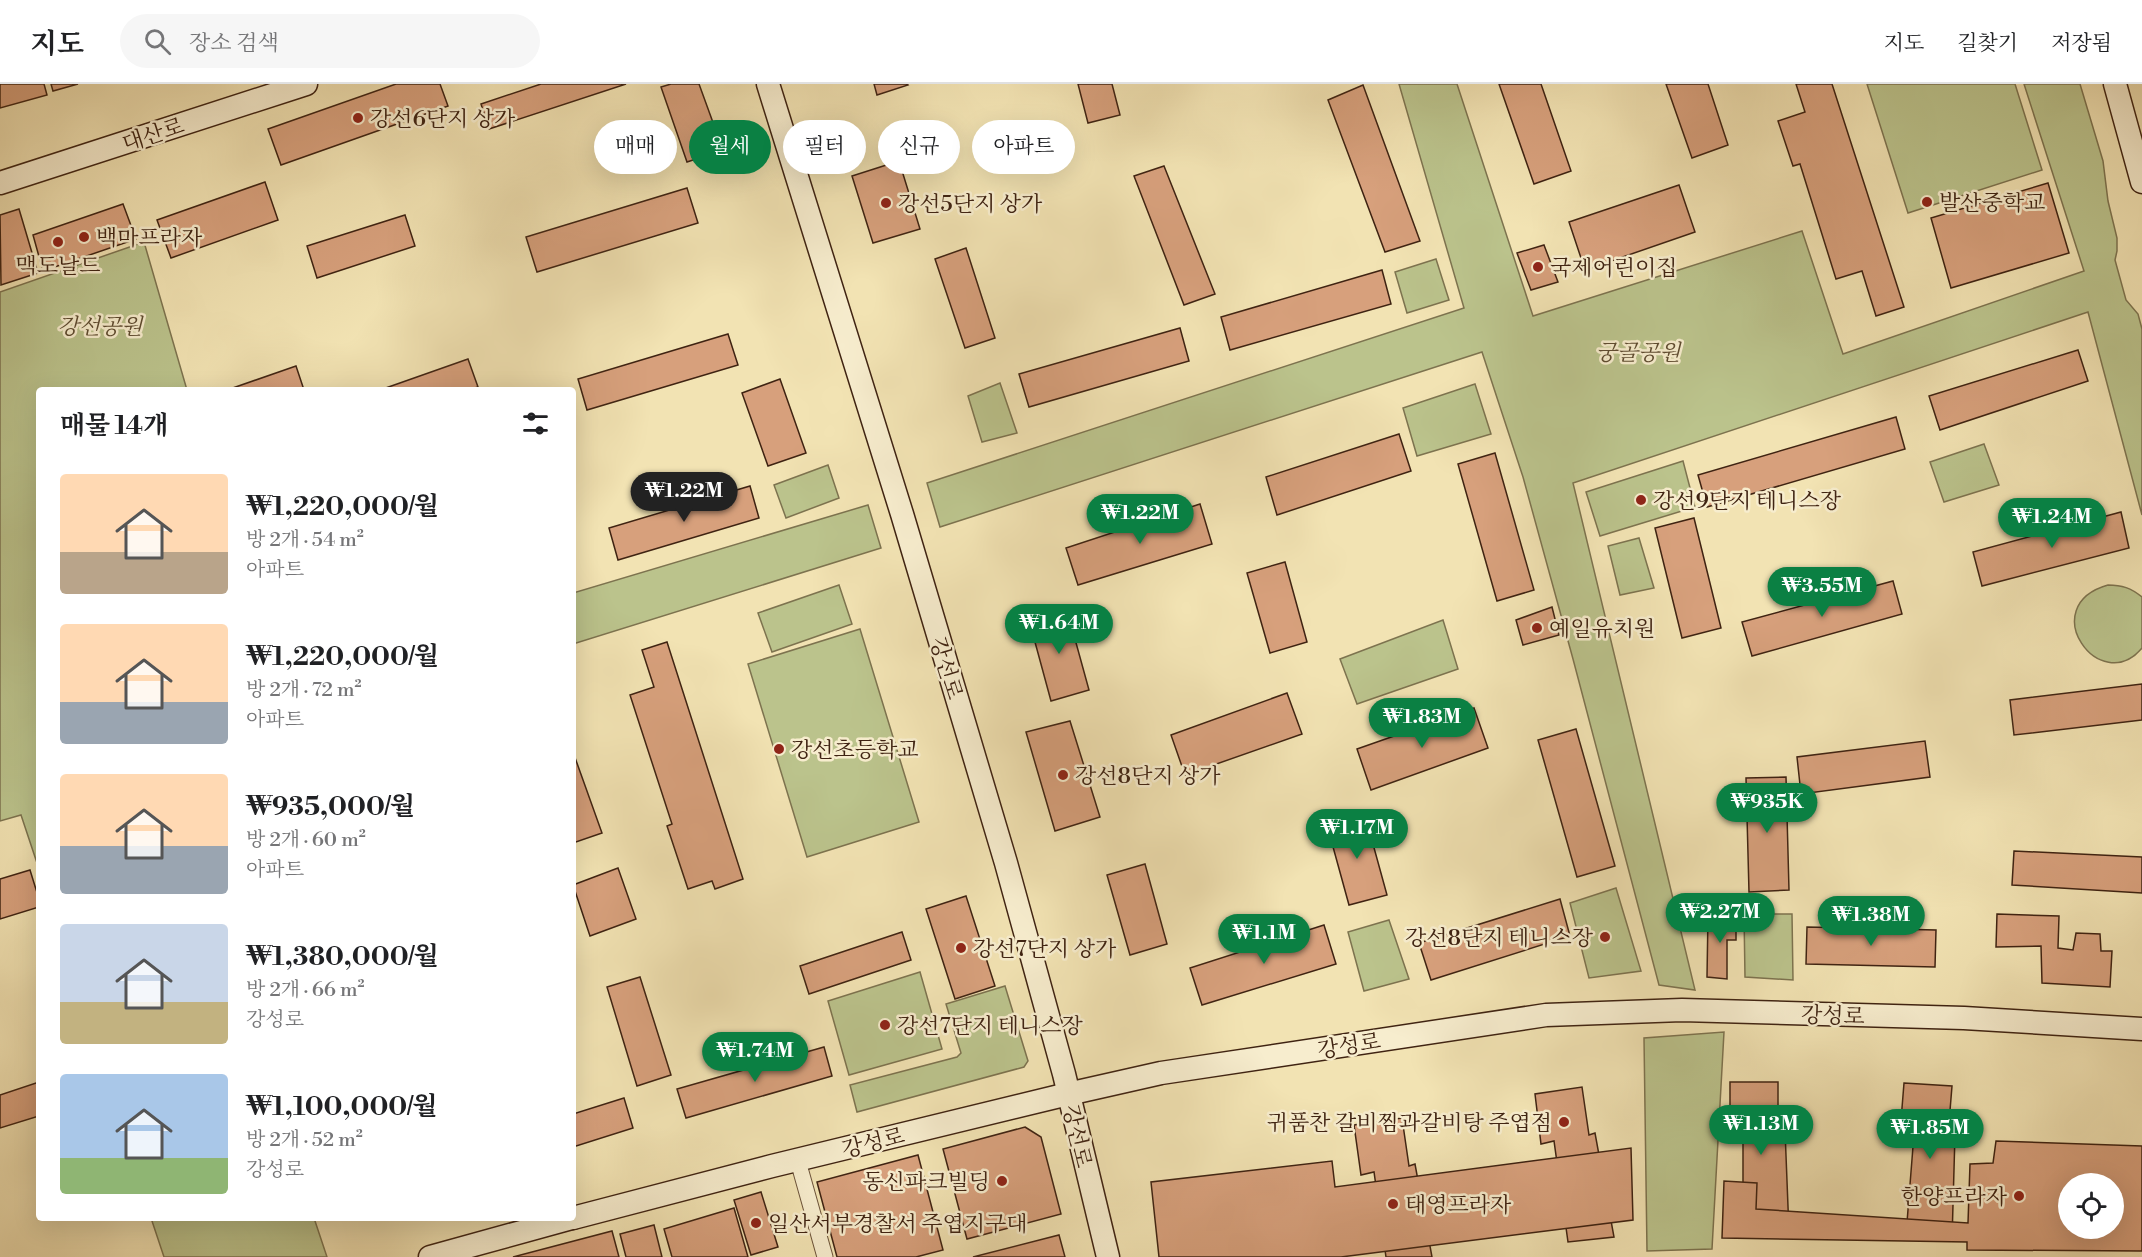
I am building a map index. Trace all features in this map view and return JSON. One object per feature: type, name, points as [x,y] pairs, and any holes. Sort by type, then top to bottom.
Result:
[{"type":"street","name":"대산로","points":[[0,183],[306,84]]},
{"type":"street","name":"강선로","points":[[768,84],[902,514],[1006,863],[1068,1094],[1108,1257]]},
{"type":"street","points":[[2115,84],[2142,182]]},
{"type":"street","name":"강성로","points":[[576,1217],[1068,1094],[1161,1073],[1546,1015],[1682,1011],[1964,1018],[2142,1029]]},
{"type":"street","points":[[798,1161],[825,1257]]},
{"type":"street","name":"강성로","points":[[430,1257],[467,1252],[563,1221]]},
{"type":"green space","name":"궁골공원","points":[[1399,84],[1457,84],[1533,316],[1802,231],[1843,354],[2084,271],[2024,84],[2080,84],[2103,161],[2108,201],[2117,238],[2115,260],[2126,300],[2138,314],[2142,329],[2142,515],[2088,312],[1573,483],[1695,990],[1659,985],[1523,477],[1482,352],[940,527],[927,483],[1464,308]]},
{"type":"green space","points":[[1867,84],[2015,84],[2042,170],[1908,213]]},
{"type":"green space","name":"강선공원","points":[[144,242],[186,387],[36,387],[36,860],[21,815],[0,821],[0,292]]},
{"type":"green space","points":[[1436,259],[1449,300],[1407,313],[1395,272]]},
{"type":"green space","points":[[1000,383],[1017,433],[982,442],[968,396]]},
{"type":"green space","points":[[1475,384],[1491,434],[1417,456],[1403,408]]},
{"type":"green space","points":[[1984,444],[1999,485],[1944,502],[1930,462]]},
{"type":"green space","name":"강선9단지 테니스장","points":[[1683,461],[1695,507],[1600,536],[1586,492]]},
{"type":"green space","points":[[828,465],[839,498],[786,518],[774,485]]},
{"type":"green space","points":[[868,505],[881,548],[576,643],[576,592]]},
{"type":"green space","points":[[1639,538],[1654,588],[1620,595],[1608,546]]},
{"type":"green space","points":[[839,585],[852,624],[772,652],[758,613]]},
{"type":"green space","points":[[2108,585],[2126,588],[2142,597],[2142,648],[2125,661],[2109,662],[2093,656],[2082,643],[2075,627],[2076,611],[2086,596]]},
{"type":"green space","points":[[1443,620],[1458,669],[1357,704],[1340,659]]},
{"type":"green space","points":[[860,629],[919,822],[807,857],[748,664]]},
{"type":"green space","name":"강선8단지 테니스장","points":[[1616,888],[1641,971],[1589,978],[1570,903]]},
{"type":"green space","points":[[1744,914],[1792,914],[1793,980],[1745,977]]},
{"type":"green space","points":[[1389,920],[1409,979],[1364,991],[1348,932]]},
{"type":"green space","name":"강선7단지 테니스장","points":[[920,972],[942,1049],[849,1075],[828,1001]]},
{"type":"green space","points":[[1005,986],[1028,1061],[1024,1067],[857,1112],[850,1085],[957,1057],[961,1053],[946,1004]]},
{"type":"green space","points":[[1724,1032],[1712,1249],[1647,1251],[1644,1038]]},
{"type":"green space","points":[[152,1221],[315,1221],[327,1257],[164,1257]]},
{"type":"building","points":[[0,84],[44,84],[47,95],[0,108]]},
{"type":"building","points":[[51,84],[78,84],[53,91]]},
{"type":"building","name":"강선6단지 상가","points":[[396,84],[440,84],[448,106],[281,165],[268,129]]},
{"type":"building","points":[[541,84],[626,84],[489,129],[481,104]]},
{"type":"building","points":[[671,84],[699,84],[712,120],[689,120],[689,161],[687,162],[677,133],[677,120],[672,120],[661,87]]},
{"type":"building","points":[[874,84],[907,84],[908,85],[877,95]]},
{"type":"building","points":[[1078,84],[1112,84],[1120,115],[1088,123]]},
{"type":"building","points":[[1499,84],[1541,84],[1571,171],[1534,184]]},
{"type":"building","points":[[1666,84],[1708,84],[1728,145],[1692,158]]},
{"type":"building","points":[[1796,84],[1832,84],[1904,307],[1876,316],[1862,271],[1836,279],[1800,164],[1793,166],[1778,121],[1805,112]]},
{"type":"building","points":[[1363,85],[1420,241],[1385,252],[1328,100]]},
{"type":"building","points":[[1164,166],[1215,294],[1184,305],[1134,176]]},
{"type":"building","name":"강선5단지 상가","points":[[878,168],[878,174],[903,174],[920,229],[873,243],[852,176],[866,174],[866,172]]},
{"type":"building","points":[[265,182],[278,220],[171,258],[157,220]]},
{"type":"building","points":[[2048,183],[2069,253],[1951,288],[1931,218]]},
{"type":"building","points":[[1679,185],[1695,232],[1585,270],[1569,222]]},
{"type":"building","points":[[687,188],[698,223],[537,272],[526,237]]},
{"type":"building","name":"백마프라자","points":[[123,204],[136,239],[43,271],[33,235]]},
{"type":"building","points":[[19,209],[38,273],[1,285],[0,215]]},
{"type":"building","points":[[405,215],[415,246],[317,278],[307,246]]},
{"type":"building","name":"국제어린이집","points":[[1544,245],[1558,282],[1531,290],[1517,253]]},
{"type":"building","points":[[966,248],[995,338],[965,348],[935,259]]},
{"type":"building","points":[[1382,270],[1391,304],[1230,350],[1221,317]]},
{"type":"building","points":[[1180,328],[1189,361],[1029,407],[1019,374]]},
{"type":"building","points":[[728,334],[738,365],[587,410],[578,379]]},
{"type":"building","points":[[2078,350],[2088,381],[1940,430],[1929,396]]},
{"type":"building","points":[[468,359],[478,387],[389,387]]},
{"type":"building","points":[[296,366],[303,387],[236,387]]},
{"type":"building","points":[[780,379],[806,453],[768,466],[742,393]]},
{"type":"building","points":[[1896,417],[1905,449],[1707,507],[1698,475]]},
{"type":"building","points":[[1399,434],[1411,471],[1277,515],[1266,477]]},
{"type":"building","points":[[1495,453],[1534,590],[1497,601],[1458,464]]},
{"type":"building","points":[[750,486],[759,518],[618,560],[609,528]]},
{"type":"building","points":[[1200,504],[1212,544],[1078,585],[1066,548]]},
{"type":"building","points":[[2121,512],[2129,548],[1982,586],[1973,552]]},
{"type":"building","points":[[1694,518],[1721,628],[1682,638],[1655,528]]},
{"type":"building","points":[[1285,562],[1307,642],[1270,653],[1247,573]]},
{"type":"building","points":[[1893,581],[1902,614],[1752,656],[1742,622]]},
{"type":"building","name":"예일유치원","points":[[1552,607],[1559,635],[1523,645],[1516,620]]},
{"type":"building","points":[[1067,610],[1089,690],[1051,701],[1029,620]]},
{"type":"building","points":[[667,642],[743,879],[715,889],[712,881],[688,889],[667,826],[672,824],[630,695],[654,687],[642,650]]},
{"type":"building","points":[[2142,684],[2142,720],[2014,735],[2010,700]]},
{"type":"building","points":[[1287,693],[1302,734],[1185,775],[1171,735]]},
{"type":"building","points":[[1474,708],[1488,748],[1371,790],[1357,749]]},
{"type":"building","name":"강선8단지 상가","points":[[1070,721],[1100,817],[1055,831],[1026,732]]},
{"type":"building","points":[[1576,729],[1615,866],[1577,877],[1538,740]]},
{"type":"building","points":[[1925,741],[1930,777],[1801,794],[1797,757]]},
{"type":"building","points":[[576,760],[602,833],[576,842]]},
{"type":"building","points":[[1786,777],[1789,890],[1749,892],[1746,778]]},
{"type":"building","points":[[1365,815],[1387,895],[1349,905],[1327,825]]},
{"type":"building","points":[[2014,851],[2142,857],[2142,893],[2012,885]]},
{"type":"building","points":[[1145,864],[1167,944],[1130,955],[1107,875]]},
{"type":"building","points":[[618,868],[636,919],[590,936],[576,894],[576,884]]},
{"type":"building","points":[[30,870],[36,889],[36,908],[0,919],[0,879]]},
{"type":"building","name":"강선7단지 상가","points":[[966,896],[995,986],[955,999],[926,909]]},
{"type":"building","points":[[1560,899],[1570,936],[1431,980],[1419,943]]},
{"type":"building","points":[[1736,914],[1736,940],[1727,940],[1727,979],[1707,977],[1708,916]]},
{"type":"building","points":[[1997,914],[2059,916],[2058,948],[2073,950],[2076,933],[2100,934],[2101,951],[2112,951],[2110,987],[2042,983],[2041,946],[1996,947]]},
{"type":"building","points":[[1324,925],[1336,964],[1202,1005],[1190,968]]},
{"type":"building","points":[[1807,927],[1936,930],[1935,967],[1806,964]]},
{"type":"building","points":[[902,932],[911,960],[809,994],[800,966]]},
{"type":"building","points":[[640,977],[671,1075],[637,1086],[607,987]]},
{"type":"building","points":[[824,1047],[832,1076],[686,1118],[677,1089]]},
{"type":"building","points":[[1730,1082],[1778,1082],[1778,1131],[1785,1130],[1789,1232],[1743,1233],[1743,1132],[1730,1133]]},
{"type":"building","points":[[36,1083],[36,1117],[0,1128],[0,1095]]},
{"type":"building","points":[[1904,1083],[1952,1086],[1948,1135],[1955,1134],[1952,1240],[1906,1235],[1914,1134],[1900,1133]]},
{"type":"building","points":[[1582,1087],[1589,1135],[1595,1133],[1614,1237],[1568,1242],[1554,1141],[1541,1144],[1535,1094]]},
{"type":"building","points":[[624,1098],[633,1128],[576,1146],[576,1113]]},
{"type":"building","points":[[1402,1118],[1409,1166],[1415,1164],[1432,1257],[1386,1257],[1374,1172],[1361,1175],[1354,1125]]},
{"type":"building","name":"동신파크빌딩","points":[[1025,1127],[1041,1137],[1061,1214],[967,1239],[943,1149]]},
{"type":"building","name":"한양프라자","points":[[1996,1141],[2142,1146],[2142,1251],[1967,1250],[1967,1242],[1722,1238],[1724,1181],[1757,1183],[1756,1209],[1968,1223],[1970,1164],[1993,1163]]},
{"type":"building","name":"태영프라자","points":[[1631,1148],[1633,1220],[1341,1257],[1159,1257],[1151,1182],[1332,1161],[1335,1187]]},
{"type":"building","points":[[918,1155],[943,1250],[916,1257],[837,1257],[817,1182]]},
{"type":"building","name":"일산서부경찰서 주엽지구대","points":[[761,1192],[778,1247],[751,1255],[734,1200]]},
{"type":"building","points":[[734,1208],[748,1257],[672,1257],[664,1229]]},
{"type":"building","points":[[654,1225],[662,1257],[626,1257],[620,1234]]},
{"type":"building","points":[[612,1231],[619,1257],[513,1257]]},
{"type":"building","points":[[1059,1235],[1065,1257],[973,1257]]},
{"type":"place","name":"강선6단지 상가","points":[[358,118]]},
{"type":"place","name":"발산중학교","points":[[1927,202]]},
{"type":"place","name":"강선5단지 상가","points":[[886,203]]},
{"type":"place","name":"백마프라자","points":[[84,237]]},
{"type":"place","name":"맥도날드","points":[[58,242]]},
{"type":"place","name":"국제어린이집","points":[[1538,267]]},
{"type":"place","name":"강선9단지 테니스장","points":[[1641,500]]},
{"type":"place","name":"예일유치원","points":[[1537,628]]},
{"type":"place","name":"강선초등학교","points":[[779,749]]},
{"type":"place","name":"강선8단지 상가","points":[[1063,775]]},
{"type":"place","name":"강선8단지 테니스장","points":[[1605,937]]},
{"type":"place","name":"강선7단지 상가","points":[[961,948]]},
{"type":"place","name":"강선7단지 테니스장","points":[[885,1025]]},
{"type":"place","name":"귀품찬 갈비찜과갈비탕 주엽점","points":[[1564,1122]]},
{"type":"place","name":"동신파크빌딩","points":[[1002,1181]]},
{"type":"place","name":"한양프라자","points":[[2019,1196]]},
{"type":"place","name":"태영프라자","points":[[1393,1204]]},
{"type":"place","name":"일산서부경찰서 주엽지구대","points":[[756,1223]]}]
